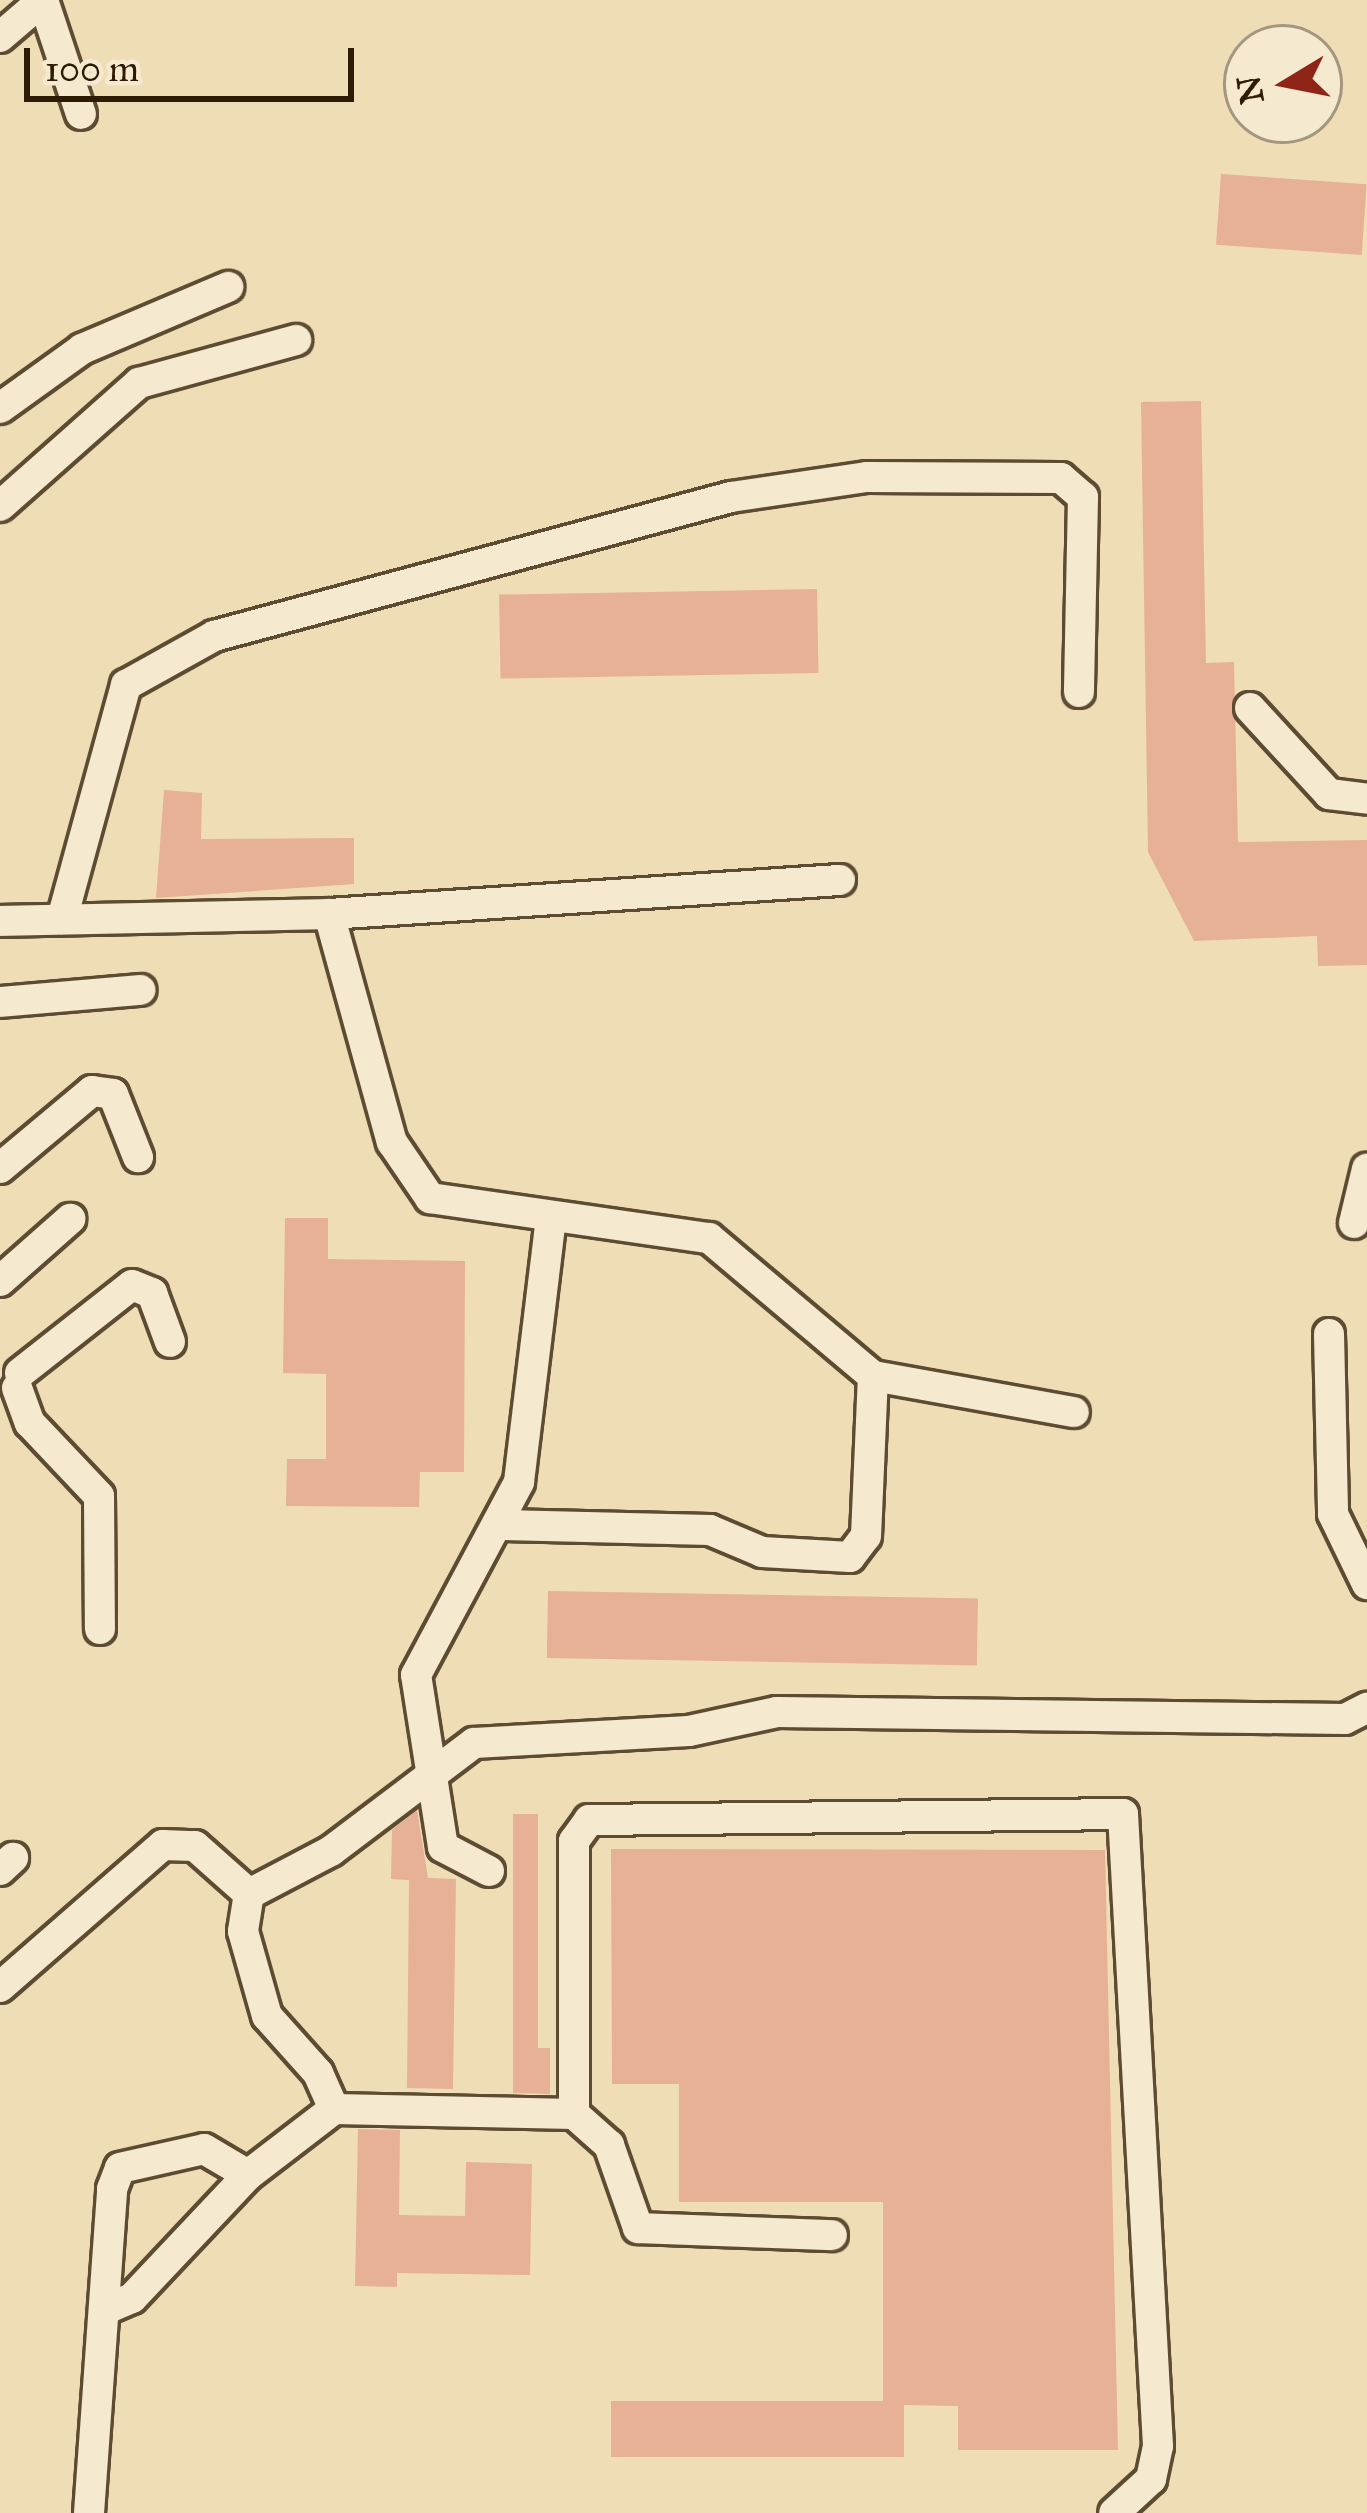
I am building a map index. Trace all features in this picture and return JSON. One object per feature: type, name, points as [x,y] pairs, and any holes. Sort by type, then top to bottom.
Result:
[{"type":"street","points":[[0,37],[43,0],[82,115]]},
{"type":"street","points":[[0,409],[82,349],[228,287]]},
{"type":"street","points":[[0,506],[139,383],[296,340]]},
{"type":"street","points":[[62,919],[126,685],[214,636],[731,497],[867,477],[1061,478],[1083,496],[1079,692]]},
{"type":"street","points":[[1250,708],[1330,794],[1367,799]]},
{"type":"street","points":[[0,921],[329,914],[840,880]]},
{"type":"street","points":[[329,914],[407,1179],[471,1211],[710,1238],[873,1376],[1074,1412]]},
{"type":"street","points":[[0,1002],[140,990]]},
{"type":"street","points":[[0,1168],[92,1091],[113,1094],[138,1157]]},
{"type":"street","points":[[1354,1222],[1367,1169]]},
{"type":"street","points":[[0,1281],[70,1219]]},
{"type":"street","points":[[489,1871],[449,1857],[415,1702],[423,1649],[503,1525],[537,1385],[551,1219]]},
{"type":"street","points":[[100,1629],[99,1496],[30,1423],[9,1377],[132,1286],[152,1293],[170,1342]]},
{"type":"street","points":[[1329,1334],[1333,1514],[1367,1584]]},
{"type":"street","points":[[503,1525],[710,1530],[762,1552],[850,1557],[866,1536],[873,1376]]},
{"type":"street","points":[[334,2109],[266,2016],[243,1931],[249,1894],[430,1781],[491,1737],[689,1731],[777,1712],[1345,1719],[1367,1708]]},
{"type":"street","points":[[574,2114],[574,1841],[589,1820],[1123,1814],[1158,2446],[1151,2480],[1114,2513]]},
{"type":"street","points":[[0,1987],[163,1845],[195,1846],[249,1894]]},
{"type":"street","points":[[106,2309],[132,2298],[248,2175],[334,2109],[574,2114],[609,2145],[638,2228],[832,2235]]},
{"type":"street","points":[[89,2513],[120,2168],[183,2148],[248,2175]]},
{"type":"building","points":[[1221,174],[1367,184],[1362,255],[1216,245]]},
{"type":"building","points":[[1201,401],[1206,663],[1234,662],[1238,842],[1367,840],[1367,965],[1318,966],[1317,936],[1194,941],[1148,852],[1141,402]]},
{"type":"building","points":[[817,589],[818,673],[501,679],[499,595]]},
{"type":"building","points":[[164,790],[202,793],[201,839],[354,838],[354,884],[156,898]]},
{"type":"building","points":[[285,1218],[328,1218],[328,1259],[465,1261],[464,1472],[420,1472],[419,1507],[286,1506],[287,1459],[326,1459],[326,1374],[283,1373]]},
{"type":"building","points":[[548,1591],[978,1599],[977,1665],[547,1658]]},
{"type":"building","points":[[417,1810],[428,1878],[456,1879],[453,2089],[407,2088],[409,1880],[391,1879],[392,1830]]},
{"type":"building","points":[[513,1814],[538,1814],[538,2048],[550,2048],[550,2094],[513,2093]]},
{"type":"building","points":[[611,1849],[1105,1850],[1118,2450],[958,2450],[958,2406],[904,2405],[904,2457],[611,2457],[611,2401],[883,2401],[883,2202],[679,2202],[679,2084],[612,2084]]},
{"type":"building","points":[[358,2129],[400,2130],[399,2215],[465,2216],[466,2162],[532,2164],[530,2275],[397,2273],[397,2287],[355,2286]]}]
